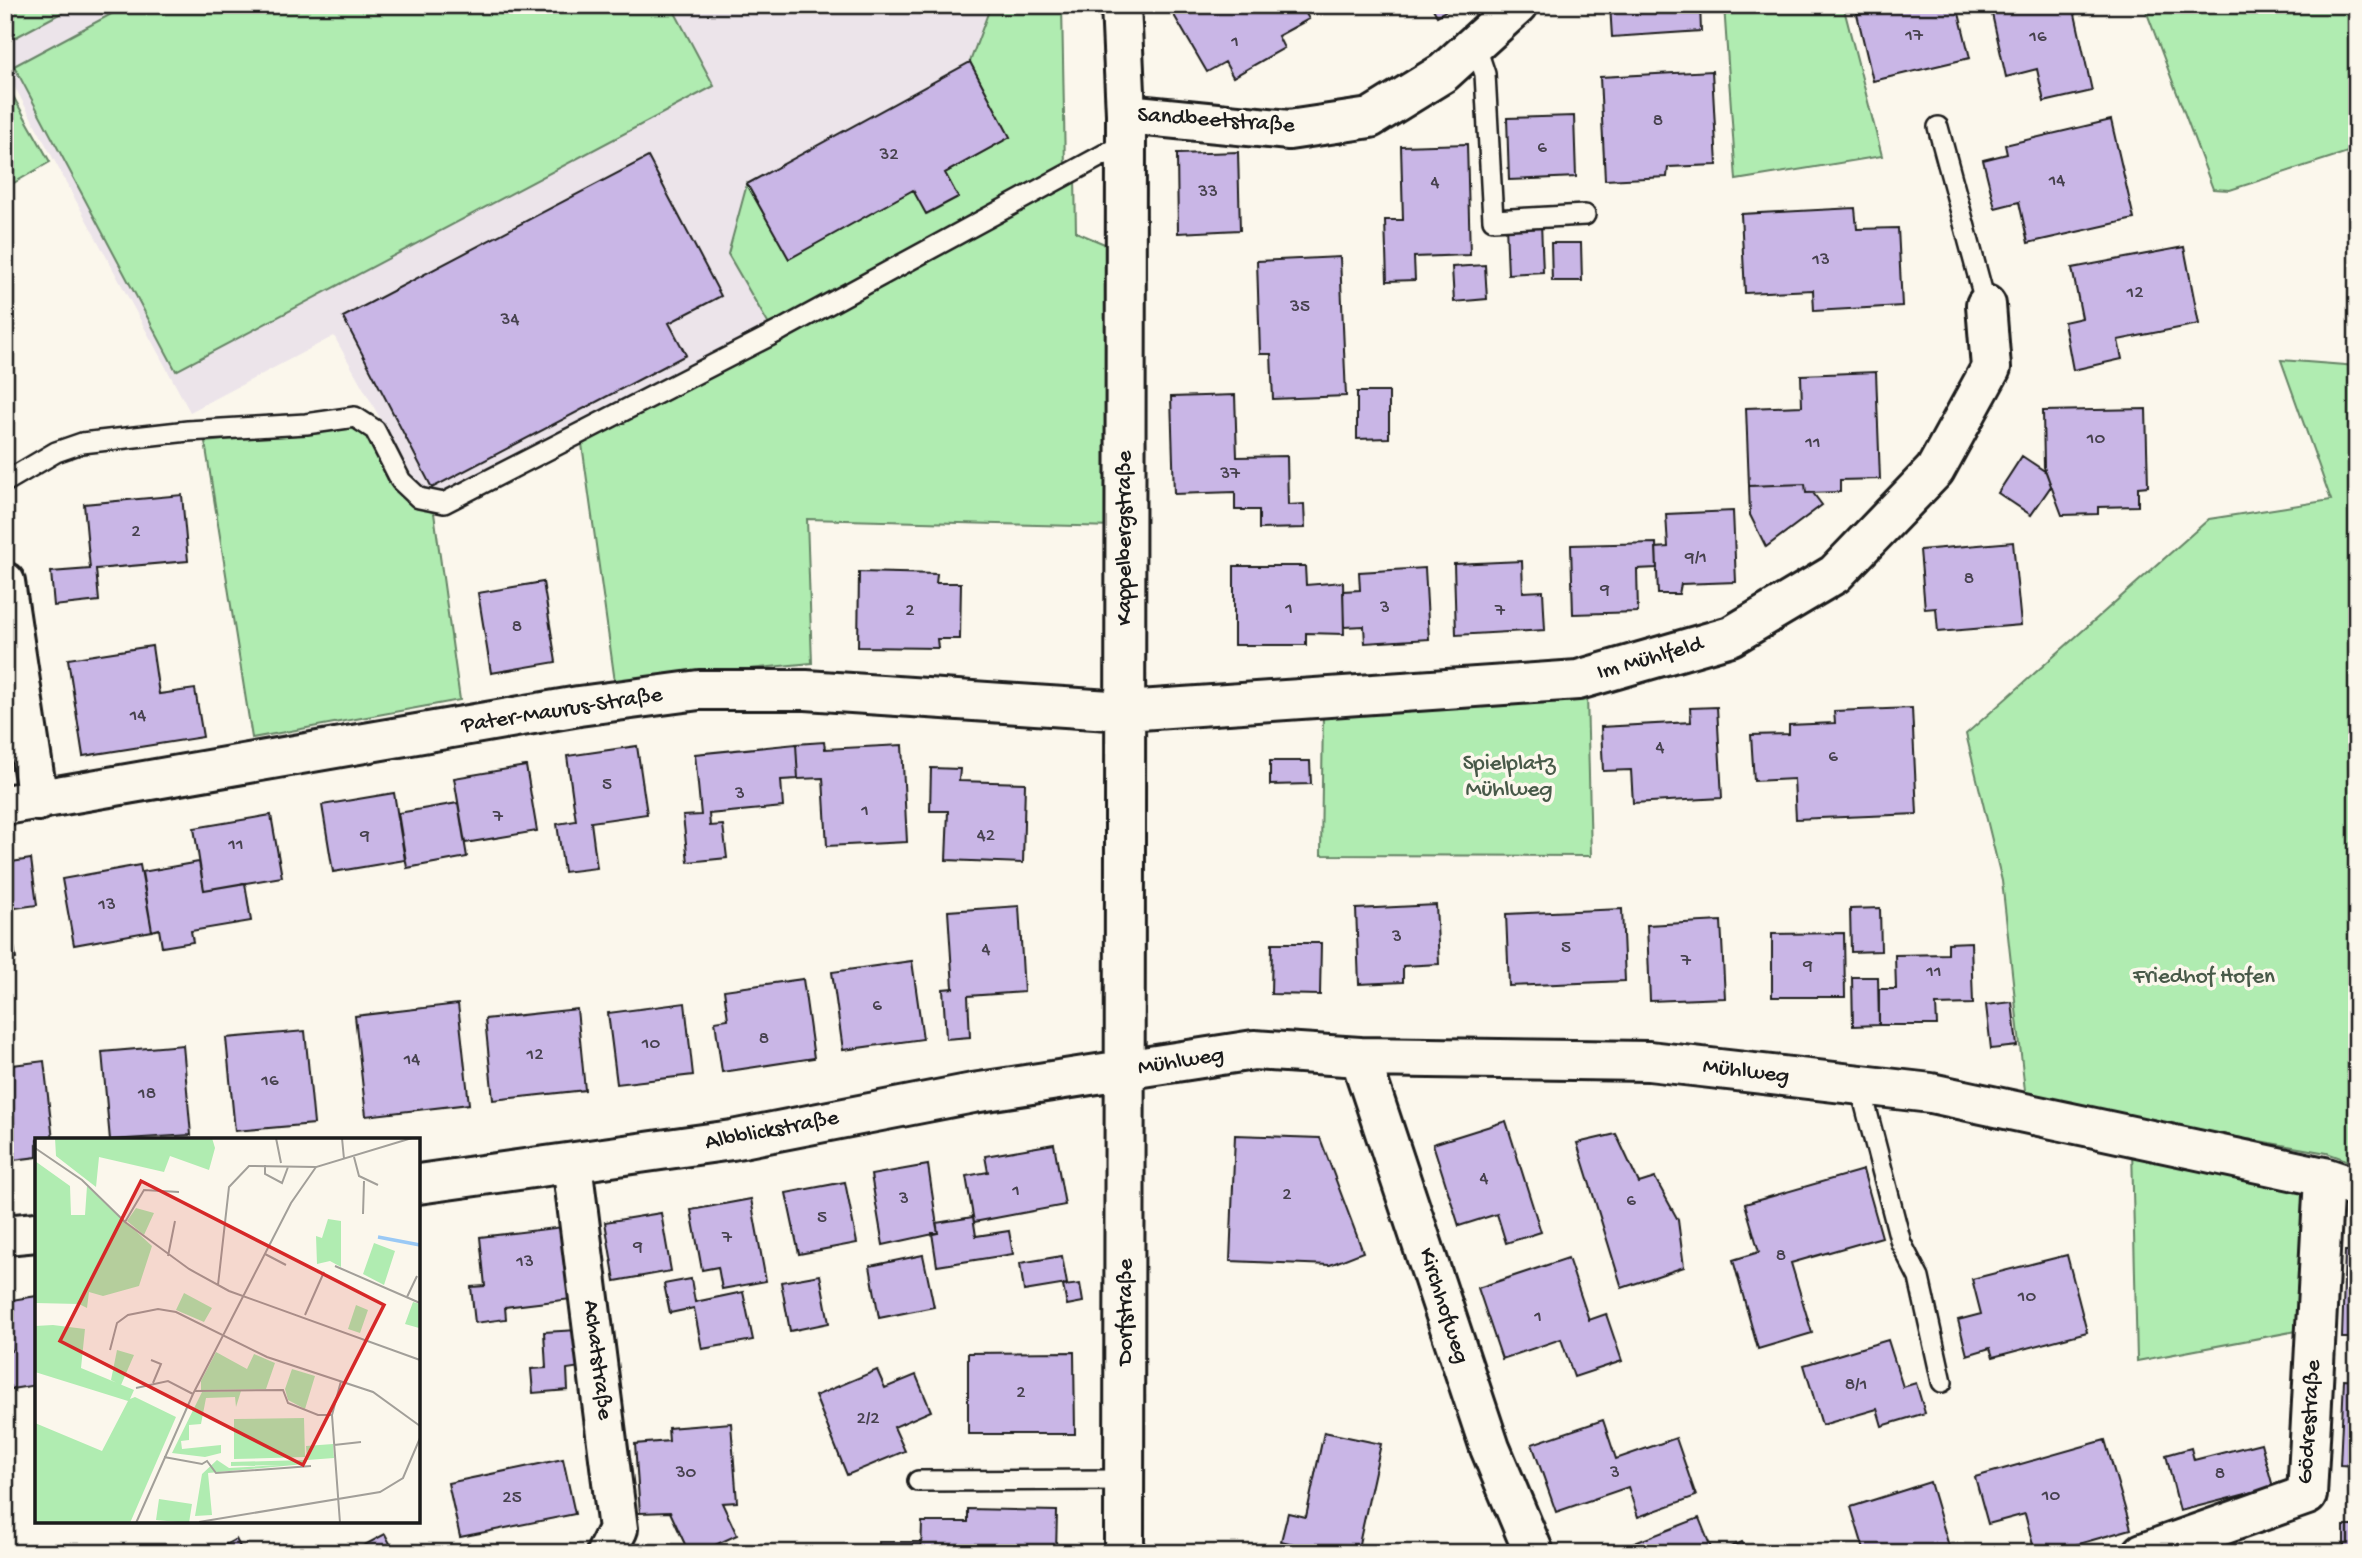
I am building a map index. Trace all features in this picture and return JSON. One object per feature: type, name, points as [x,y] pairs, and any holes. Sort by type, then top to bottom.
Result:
[{"type":"street","name":"Kappelbergstraße","points":[[1121,5],[1125,128],[1125,1071]]},
{"type":"street","name":"Sandbeetstraße","points":[[1125,128],[1289,130],[1370,118],[1443,73],[1518,5]]},
{"type":"street","name":"Im Mühlfeld","points":[[1125,711],[1578,680],[1731,636],[1835,574],[1935,470],[1991,368],[1986,305]]},
{"type":"street","points":[[5,582],[21,803]]},
{"type":"street","name":"Pater-Maurus-Straße","points":[[21,803],[579,706],[699,690],[806,690],[1125,711]]},
{"type":"street","name":"Mühlweg","points":[[1125,1071],[1254,1050],[1360,1057],[1649,1061],[1931,1093],[2341,1183]]},
{"type":"street","name":"Kirchhofweg","points":[[1360,1057],[1490,1448],[1534,1553]]},
{"type":"street","name":"Albblickstraße","points":[[420,1184],[732,1140],[973,1093],[1125,1071]]},
{"type":"street","name":"Dorfstraße","points":[[1124,1553],[1125,1071]]},
{"type":"street","name":"Achatstraße","points":[[572,1164],[618,1529],[606,1553]]},
{"type":"street","name":"Gödrestraße","points":[[2143,1553],[2307,1495],[2341,1183]]},
{"type":"street","points":[[5,1235],[35,1232]]},
{"type":"lane","points":[[1475,44],[1485,74],[1493,220],[1585,215]]},
{"type":"lane","points":[[1938,127],[1986,305]]},
{"type":"lane","points":[[5,482],[56,452],[82,443],[188,431],[306,424],[355,417],[375,430],[401,481],[419,498],[444,503],[781,330],[1125,128]]},
{"type":"lane","points":[[1860,1085],[1900,1244],[1919,1278],[1942,1381]]},
{"type":"lane","points":[[918,1481],[1125,1480]]},
{"type":"shaded area","points":[[5,5],[1062,5],[1065,168],[439,496],[426,491],[413,477],[334,336],[190,412],[5,69]]},
{"type":"green space","points":[[5,5],[76,5],[5,43]]},
{"type":"green space","points":[[128,5],[671,5],[714,86],[176,371],[14,66]]},
{"type":"green space","points":[[991,5],[1062,5],[1065,168],[769,325],[728,254],[747,184],[789,259],[913,190],[927,214],[958,197],[945,173],[1010,137],[970,62]]},
{"type":"green space","points":[[1724,5],[1843,5],[1882,156],[1736,180]]},
{"type":"green space","points":[[2144,5],[2357,5],[2357,149],[2230,190],[2213,189]]},
{"type":"green space","points":[[5,82],[50,162],[5,188]]},
{"type":"green space","points":[[1075,177],[1076,232],[1119,250],[1115,527],[807,519],[812,663],[615,682],[582,444]]},
{"type":"green space","name":"Friedhof Hofen","points":[[2281,360],[2357,366],[2357,1164],[2327,1153],[2026,1100],[2002,881],[1966,734],[2209,519],[2331,500]]},
{"type":"green space","points":[[353,426],[372,440],[390,485],[409,501],[434,513],[460,700],[252,738],[205,442]]},
{"type":"green space","name":"Spielplatz Mühlweg","points":[[1587,694],[1591,856],[1321,855],[1323,712]]},
{"type":"green space","points":[[2132,1148],[2314,1191],[2302,1330],[2137,1361]]},
{"type":"building","points":[[1179,5],[1301,5],[1309,19],[1278,36],[1284,48],[1233,77],[1225,62],[1207,72],[1171,10]]},
{"type":"building","points":[[1431,5],[1455,5],[1437,16]]},
{"type":"building","points":[[1610,5],[1700,5],[1701,31],[1612,37]]},
{"type":"building","points":[[1884,5],[1957,5],[1970,58],[1873,81],[1857,14],[1885,8]]},
{"type":"building","points":[[1990,5],[2073,5],[2092,91],[2044,102],[2037,69],[2006,77]]},
{"type":"building","points":[[970,62],[1010,137],[945,173],[958,197],[926,214],[913,190],[789,259],[747,184]]},
{"type":"building","points":[[1712,71],[1717,165],[1668,167],[1667,177],[1605,180],[1600,77]]},
{"type":"building","points":[[1574,116],[1576,177],[1509,180],[1507,118]]},
{"type":"building","points":[[2111,120],[2134,219],[2028,243],[2019,202],[1995,208],[1983,160],[2007,154],[2005,145]]},
{"type":"building","points":[[1467,144],[1470,255],[1414,257],[1415,280],[1387,281],[1385,220],[1403,220],[1401,146]]},
{"type":"building","points":[[1238,152],[1240,230],[1178,233],[1177,154]]},
{"type":"building","points":[[648,157],[721,296],[669,323],[686,355],[432,488],[343,317]]},
{"type":"building","points":[[1855,208],[1857,229],[1898,228],[1902,306],[1814,311],[1813,290],[1745,293],[1741,214]]},
{"type":"building","points":[[1541,223],[1543,272],[1508,274],[1506,225]]},
{"type":"building","points":[[1551,243],[1581,243],[1582,281],[1552,281]]},
{"type":"building","points":[[2184,247],[2199,324],[2118,340],[2122,359],[2073,370],[2064,322],[2082,318],[2072,268]]},
{"type":"building","points":[[1340,257],[1346,396],[1273,399],[1271,354],[1260,354],[1257,261]]},
{"type":"building","points":[[1485,265],[1487,299],[1454,302],[1452,267]]},
{"type":"building","points":[[1876,372],[1880,479],[1840,480],[1840,492],[1806,493],[1805,484],[1749,486],[1746,408],[1802,406],[1801,375]]},
{"type":"building","points":[[1357,392],[1389,392],[1389,438],[1357,439]]},
{"type":"building","points":[[1235,395],[1237,457],[1287,456],[1288,505],[1304,504],[1305,528],[1259,529],[1259,510],[1235,510],[1235,492],[1174,494],[1171,397]]},
{"type":"building","points":[[2146,409],[2148,486],[2138,487],[2138,506],[2098,507],[2098,514],[2062,515],[2044,467],[2043,411]]},
{"type":"building","points":[[2022,456],[2046,472],[2051,486],[2031,515],[1998,493]]},
{"type":"building","points":[[1805,484],[1806,493],[1813,493],[1822,505],[1766,547],[1750,515],[1749,486]]},
{"type":"building","points":[[182,495],[188,561],[96,569],[99,601],[54,606],[51,572],[90,569],[84,504]]},
{"type":"building","points":[[1733,511],[1736,582],[1681,584],[1679,594],[1658,594],[1656,548],[1668,547],[1666,514]]},
{"type":"building","points":[[2013,542],[2021,625],[1938,632],[1936,608],[1925,609],[1920,550]]},
{"type":"building","points":[[1656,543],[1657,568],[1637,569],[1638,612],[1573,614],[1571,545]]},
{"type":"building","points":[[1522,561],[1523,592],[1543,591],[1545,630],[1456,635],[1454,564]]},
{"type":"building","points":[[1234,566],[1305,566],[1306,585],[1343,582],[1344,634],[1306,633],[1306,645],[1234,645]]},
{"type":"building","points":[[1425,568],[1429,639],[1365,643],[1364,626],[1344,627],[1343,591],[1360,590],[1359,572]]},
{"type":"building","points":[[859,572],[937,574],[936,583],[961,583],[960,639],[937,639],[938,648],[858,647]]},
{"type":"building","points":[[543,582],[556,662],[491,673],[478,593]]},
{"type":"building","points":[[152,646],[159,694],[195,689],[203,737],[83,756],[68,659]]},
{"type":"building","points":[[1717,707],[1722,798],[1633,803],[1631,770],[1603,771],[1601,727],[1691,722],[1690,708]]},
{"type":"building","points":[[1912,708],[1917,814],[1796,819],[1794,779],[1754,781],[1751,735],[1789,734],[1789,725],[1835,723],[1834,711]]},
{"type":"building","points":[[824,742],[825,749],[902,745],[907,842],[827,846],[823,778],[798,779],[796,744]]},
{"type":"building","points":[[796,744],[798,779],[781,780],[783,807],[709,814],[710,826],[723,825],[727,858],[688,862],[683,816],[701,815],[695,754]]},
{"type":"building","points":[[637,746],[647,814],[591,822],[597,868],[564,872],[557,824],[576,821],[567,756]]},
{"type":"building","points":[[1270,761],[1310,761],[1311,784],[1270,785]]},
{"type":"building","points":[[526,766],[537,831],[465,843],[454,778]]},
{"type":"building","points":[[931,768],[960,769],[959,781],[1025,783],[1023,863],[946,860],[948,811],[930,811]]},
{"type":"building","points":[[394,793],[405,860],[333,872],[322,805]]},
{"type":"building","points":[[458,803],[467,857],[407,868],[398,813]]},
{"type":"building","points":[[271,815],[282,877],[204,890],[194,828]]},
{"type":"building","points":[[31,859],[37,905],[8,909],[16,959],[5,961],[5,863]]},
{"type":"building","points":[[199,862],[204,890],[245,883],[251,921],[191,931],[193,942],[162,947],[159,929],[152,931],[142,872]]},
{"type":"building","points":[[140,865],[152,931],[74,945],[62,879]]},
{"type":"building","points":[[1436,905],[1439,964],[1403,966],[1403,982],[1359,984],[1356,909]]},
{"type":"building","points":[[1019,906],[1024,992],[968,996],[970,1037],[946,1039],[943,989],[953,988],[948,911]]},
{"type":"building","points":[[1880,908],[1881,951],[1851,952],[1850,909]]},
{"type":"building","points":[[1622,909],[1625,981],[1509,986],[1506,914]]},
{"type":"building","points":[[1721,921],[1725,998],[1650,1001],[1647,925]]},
{"type":"building","points":[[1844,933],[1845,997],[1772,997],[1772,934]]},
{"type":"building","points":[[1971,942],[1973,1004],[1936,1005],[1937,1025],[1879,1025],[1879,989],[1896,989],[1895,955],[1948,954],[1948,943]]},
{"type":"building","points":[[1272,943],[1321,943],[1320,995],[1271,994]]},
{"type":"building","points":[[912,961],[923,1039],[843,1050],[832,972]]},
{"type":"building","points":[[1852,977],[1878,977],[1879,1025],[1853,1026]]},
{"type":"building","points":[[803,979],[814,1058],[722,1072],[715,1021],[728,1019],[724,990]]},
{"type":"building","points":[[2012,1002],[2017,1046],[1991,1049],[1986,1005]]},
{"type":"building","points":[[685,1003],[693,1075],[617,1084],[608,1013]]},
{"type":"building","points":[[458,1004],[469,1104],[366,1116],[355,1016]]},
{"type":"building","points":[[577,1009],[585,1090],[493,1100],[485,1019]]},
{"type":"building","points":[[305,1031],[314,1124],[235,1131],[226,1038]]},
{"type":"building","points":[[183,1045],[191,1135],[110,1138],[102,1052]]},
{"type":"building","points":[[44,1061],[53,1138],[35,1138],[35,1157],[5,1161],[5,1066]]},
{"type":"building","points":[[1506,1121],[1541,1232],[1506,1243],[1497,1214],[1459,1226],[1433,1144]]},
{"type":"building","points":[[1616,1134],[1639,1183],[1655,1178],[1678,1220],[1684,1267],[1622,1288],[1577,1143]]},
{"type":"building","points":[[1235,1135],[1320,1138],[1363,1252],[1330,1265],[1230,1261]]},
{"type":"building","points":[[1054,1144],[1065,1205],[974,1222],[966,1176],[988,1172],[985,1156]]},
{"type":"building","points":[[928,1165],[938,1233],[883,1245],[871,1175]]},
{"type":"building","points":[[1863,1170],[1882,1237],[1791,1263],[1812,1333],[1758,1349],[1733,1260],[1759,1252],[1745,1204]]},
{"type":"building","points":[[845,1182],[857,1243],[799,1254],[786,1193]]},
{"type":"building","points":[[751,1199],[766,1281],[722,1289],[718,1267],[702,1270],[691,1210]]},
{"type":"building","points":[[661,1213],[671,1271],[615,1281],[605,1222]]},
{"type":"building","points":[[973,1217],[976,1236],[1009,1231],[1013,1254],[937,1266],[932,1233],[938,1233],[936,1223]]},
{"type":"building","points":[[563,1227],[572,1299],[505,1307],[506,1319],[475,1323],[471,1287],[485,1286],[480,1237]]},
{"type":"building","points":[[2345,1251],[2357,1251],[2357,1338],[2342,1338]]},
{"type":"building","points":[[923,1255],[934,1307],[879,1318],[870,1266]]},
{"type":"building","points":[[2067,1255],[2087,1332],[1993,1357],[1990,1348],[1967,1355],[1958,1320],[1981,1314],[1972,1279]]},
{"type":"building","points":[[1062,1256],[1067,1284],[1024,1291],[1020,1263]]},
{"type":"building","points":[[1568,1258],[1589,1320],[1606,1314],[1622,1361],[1574,1377],[1561,1339],[1502,1359],[1478,1288]]},
{"type":"building","points":[[820,1275],[829,1323],[790,1331],[781,1282]]},
{"type":"building","points":[[691,1279],[695,1302],[743,1292],[753,1340],[702,1349],[694,1308],[670,1313],[664,1284]]},
{"type":"building","points":[[1080,1284],[1083,1302],[1067,1305],[1063,1286]]},
{"type":"building","points":[[35,1296],[35,1385],[5,1390],[5,1352],[11,1351],[5,1301]]},
{"type":"building","points":[[578,1330],[581,1367],[567,1369],[568,1390],[533,1393],[531,1369],[546,1368],[544,1332]]},
{"type":"building","points":[[1888,1340],[1903,1387],[1916,1383],[1925,1413],[1882,1426],[1877,1409],[1822,1425],[1804,1365]]},
{"type":"building","points":[[1074,1352],[1075,1434],[968,1434],[968,1353]]},
{"type":"building","points":[[877,1370],[885,1388],[916,1375],[931,1411],[894,1427],[905,1451],[847,1475],[815,1396]]},
{"type":"building","points":[[2344,1379],[2357,1380],[2357,1466],[2340,1465]]},
{"type":"building","points":[[1603,1420],[1616,1459],[1676,1438],[1696,1496],[1638,1517],[1628,1487],[1556,1512],[1532,1444]]},
{"type":"building","points":[[731,1423],[737,1502],[722,1503],[737,1535],[698,1553],[689,1553],[670,1512],[640,1513],[635,1444],[669,1441],[668,1428]]},
{"type":"building","points":[[1324,1432],[1381,1444],[1357,1553],[1296,1553],[1298,1545],[1281,1541],[1288,1513],[1306,1517]]},
{"type":"building","points":[[2105,1440],[2131,1529],[2047,1553],[2035,1553],[2025,1514],[1988,1524],[1975,1477]]},
{"type":"building","points":[[2261,1443],[2273,1487],[2180,1511],[2166,1455],[2191,1448],[2194,1460]]},
{"type":"building","points":[[563,1459],[575,1514],[460,1537],[448,1483]]},
{"type":"building","points":[[1930,1482],[1951,1553],[1865,1553],[1851,1507]]},
{"type":"building","points":[[968,1509],[1057,1511],[1056,1553],[921,1553],[922,1522],[968,1522]]},
{"type":"building","points":[[1699,1518],[1713,1553],[1636,1553],[1632,1544]]},
{"type":"building","points":[[2344,1526],[2357,1526],[2357,1553],[2344,1553]]},
{"type":"building","points":[[385,1534],[395,1553],[350,1553]]},
{"type":"building","points":[[236,1539],[243,1553],[210,1553]]},
{"type":"building","points":[[879,1542],[921,1542],[921,1553],[879,1553]]},
{"type":"building","points":[[1742,1542],[1747,1553],[1716,1553]]},
{"type":"building","points":[[69,1546],[72,1553],[55,1553]]}]
